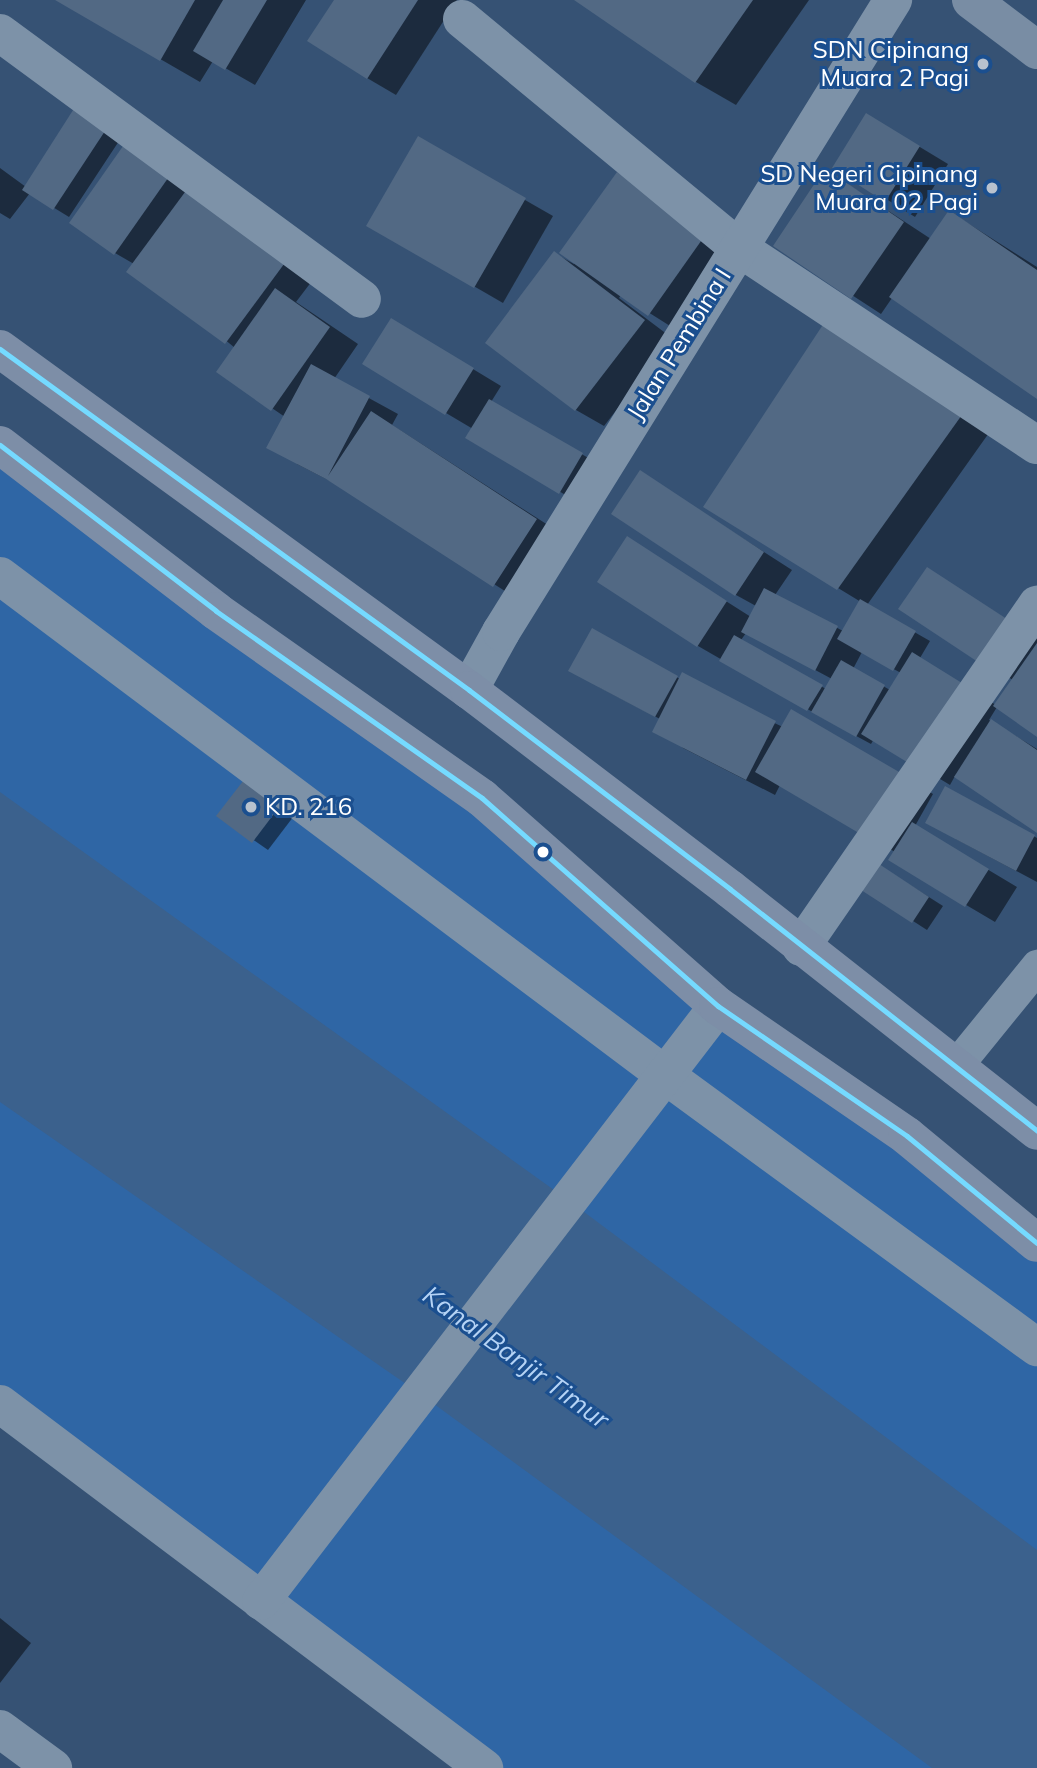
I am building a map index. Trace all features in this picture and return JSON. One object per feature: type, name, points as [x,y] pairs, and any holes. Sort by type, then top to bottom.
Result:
[{"type":"main road","points":[[0,349],[469,690],[730,889],[1037,1131]]},
{"type":"main road","points":[[0,445],[216,611],[482,798],[718,1006],[907,1136],[1037,1242]]},
{"type":"street","name":"Jalan Pembina I","points":[[469,690],[501,632],[893,0]]},
{"type":"street","points":[[971,0],[1037,50]]},
{"type":"street","points":[[462,19],[739,248],[1037,445]]},
{"type":"street","points":[[0,33],[362,299]]},
{"type":"street","points":[[0,576],[665,1075],[1037,1347]]},
{"type":"street","points":[[801,947],[1037,605]]},
{"type":"street","points":[[271,1586],[718,1006]]},
{"type":"street","points":[[0,1405],[271,1586],[484,1768]]},
{"type":"street","points":[[0,1729],[52,1768]]},
{"type":"lane","points":[[954,1068],[1037,966]]},
{"type":"shaded area","points":[[0,445],[1037,1243],[1037,1768],[484,1768],[0,1404]]},
{"type":"water","name":"Kanal Banjir Timur","points":[[0,792],[568,1200],[1037,1550],[1037,1768],[932,1768],[419,1393],[0,1102]]},
{"type":"building","points":[[55,0],[195,0],[160,61]]},
{"type":"building","points":[[223,0],[267,0],[225,70],[193,51]]},
{"type":"building","points":[[334,0],[418,0],[367,79],[307,41]]},
{"type":"building","points":[[574,0],[753,0],[695,83]]},
{"type":"building","points":[[75,107],[107,128],[53,210],[22,190]]},
{"type":"building","points":[[866,113],[920,146],[885,202],[832,168]]},
{"type":"building","points":[[418,136],[526,198],[474,288],[366,226]]},
{"type":"building","points":[[128,139],[173,171],[114,255],[69,223]]},
{"type":"building","points":[[825,168],[904,222],[851,299],[773,246]]},
{"type":"building","points":[[617,172],[706,234],[648,316],[559,253]]},
{"type":"building","points":[[188,188],[287,260],[225,344],[126,272]]},
{"type":"building","points":[[949,210],[1037,270],[1037,399],[889,297]]},
{"type":"building","points":[[554,251],[645,320],[575,411],[485,343]]},
{"type":"building","points":[[275,288],[330,327],[271,411],[216,372]]},
{"type":"building","points":[[830,314],[969,405],[837,590],[703,507]]},
{"type":"building","points":[[391,318],[474,368],[445,415],[362,364]]},
{"type":"building","points":[[311,364],[370,396],[328,476],[371,411],[537,519],[493,587],[326,479],[266,448]]},
{"type":"building","points":[[489,399],[583,453],[559,494],[465,438]]},
{"type":"building","points":[[640,470],[764,552],[735,596],[611,514]]},
{"type":"building","points":[[627,536],[727,601],[697,647],[597,582]]},
{"type":"building","points":[[927,567],[1010,621],[981,664],[898,609]]},
{"type":"building","points":[[764,588],[838,626],[815,671],[741,632]]},
{"type":"building","points":[[860,599],[916,631],[893,671],[837,639]]},
{"type":"building","points":[[592,628],[678,676],[655,717],[568,671]]},
{"type":"building","points":[[734,635],[823,685],[807,711],[719,661]]},
{"type":"building","points":[[1037,643],[1037,737],[993,706]]},
{"type":"building","points":[[912,652],[970,688],[920,770],[861,734]]},
{"type":"building","points":[[841,660],[885,685],[856,737],[811,712]]},
{"type":"building","points":[[682,672],[776,721],[746,780],[652,732]]},
{"type":"building","points":[[791,709],[906,776],[869,839],[755,772]]},
{"type":"building","points":[[991,719],[1037,750],[1037,833],[954,777]]},
{"type":"building","name":"KD. 216","points":[[250,772],[286,798],[252,843],[216,816]]},
{"type":"building","points":[[945,786],[1035,835],[1016,871],[925,823]]},
{"type":"building","points":[[912,822],[989,869],[965,907],[888,860]]},
{"type":"building","points":[[876,862],[929,897],[912,923],[858,888]]},
{"type":"transit line","points":[[0,349],[469,690],[730,889],[1037,1131]]},
{"type":"transit line","points":[[0,445],[216,611],[482,798],[718,1006],[907,1136],[1037,1243]]},
{"type":"place","name":"SDN Cipinang Muara 2 Pagi","points":[[983,64]]},
{"type":"place","name":"SD Negeri Cipinang Muara 02 Pagi","points":[[992,188]]},
{"type":"place","name":"KD. 216","points":[[251,807]]}]
